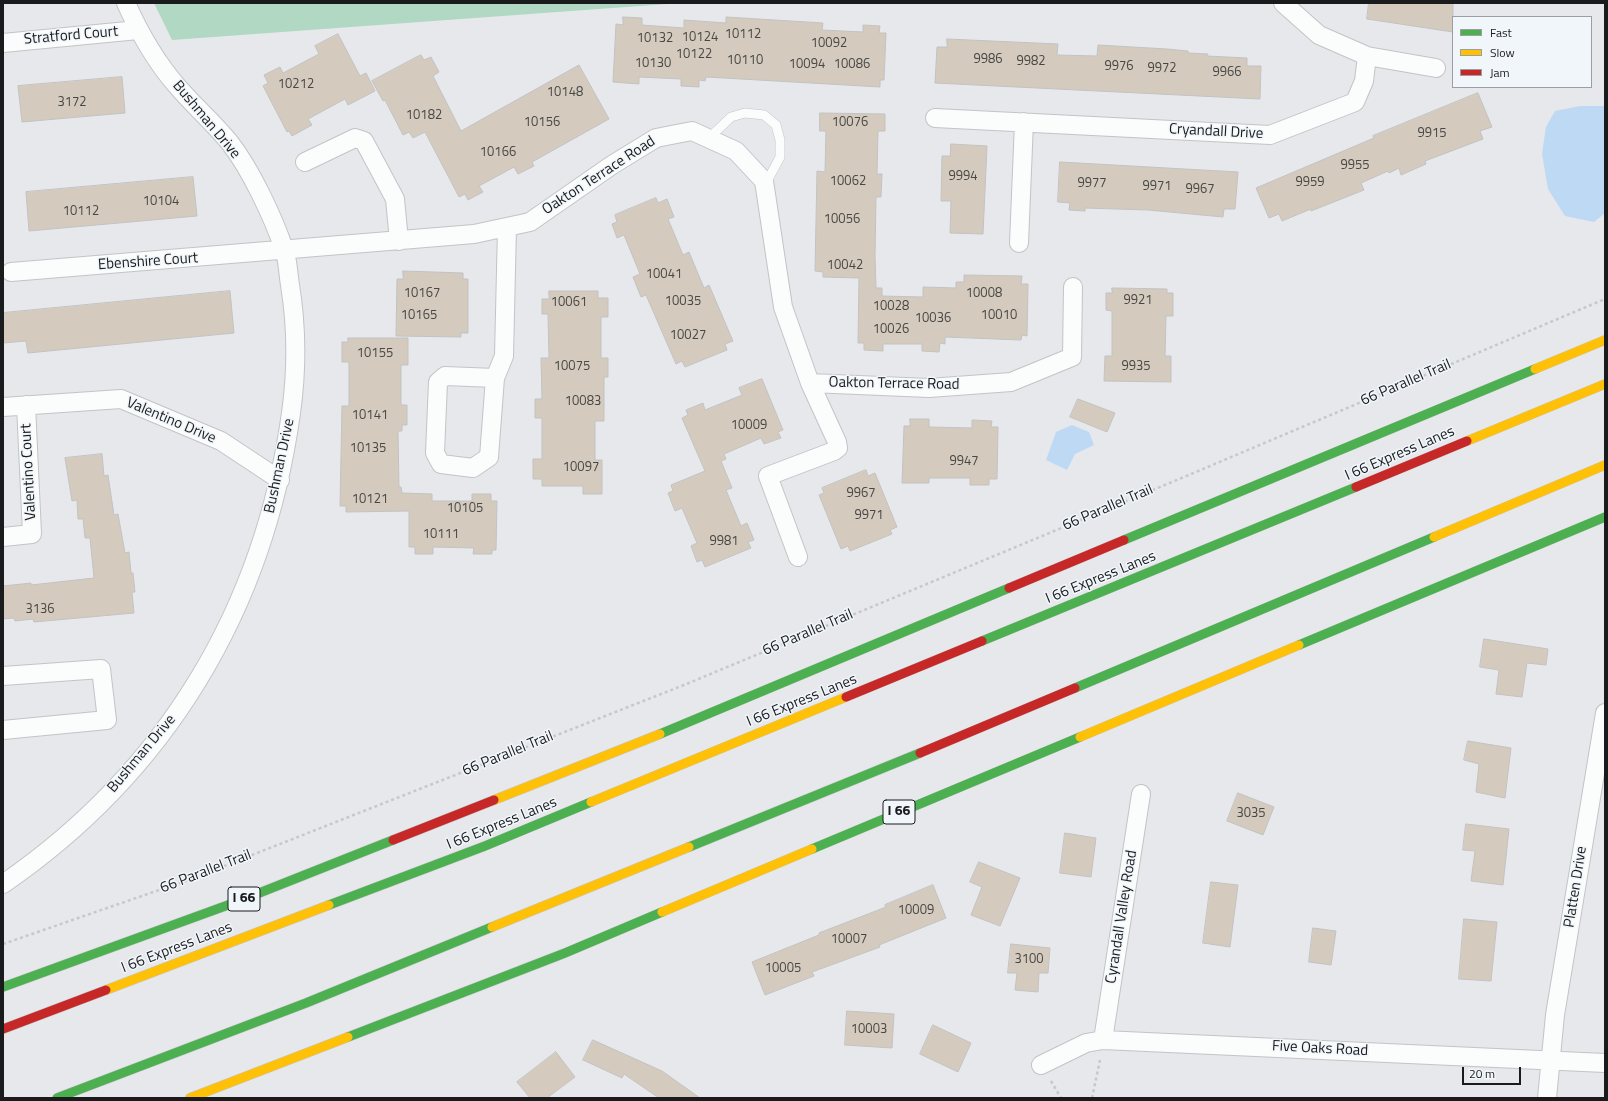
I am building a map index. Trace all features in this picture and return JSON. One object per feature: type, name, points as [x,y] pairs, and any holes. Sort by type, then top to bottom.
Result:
[{"type":"highway","name":"I 66","points":[[3,987],[239,901],[672,729],[1605,340]]},
{"type":"highway","name":"I 66 Express Lanes","points":[[3,1029],[485,846],[1605,384]]},
{"type":"highway","points":[[57,1098],[314,1000],[909,758],[1605,465]]},
{"type":"highway","name":"I 66","points":[[190,1098],[564,953],[1605,517]]},
{"type":"street","name":"Bushman Drive","points":[[3,884],[28,867],[75,829],[122,781],[170,723],[195,686],[220,643],[243,595],[261,548],[280,480],[294,392],[296,349],[294,313],[285,251],[252,180],[231,143],[175,84],[138,30],[126,3]]},
{"type":"street","points":[[1283,3],[1319,35],[1367,56],[1436,68]]},
{"type":"street","name":"Stratford Court","points":[[3,43],[138,30]]},
{"type":"street","name":"Cryandall Drive","points":[[935,118],[1270,135],[1355,102],[1364,81],[1367,56]]},
{"type":"street","points":[[1019,243],[1024,122]]},
{"type":"street","name":"Oakton Terrace Road","points":[[285,251],[474,234],[530,222],[612,165],[656,138],[692,131],[736,151],[764,182],[783,307],[810,383],[838,442],[838,448],[834,451],[768,476],[798,557]]},
{"type":"street","points":[[304,162],[355,138],[364,141],[395,199],[399,241]]},
{"type":"street","points":[[494,378],[445,376],[438,382],[435,453],[441,464],[473,468],[489,457],[494,378],[504,356],[507,227]]},
{"type":"street","name":"Ebenshire Court","points":[[11,272],[285,251]]},
{"type":"street","name":"Oakton Terrace Road","points":[[810,383],[929,388],[1011,382],[1072,357],[1073,287]]},
{"type":"street","name":"Valentino Drive","points":[[3,407],[121,399],[221,441],[280,480]]},
{"type":"street","name":"Valentino Court","points":[[3,537],[32,534],[26,405]]},
{"type":"street","points":[[3,676],[101,669],[107,720],[3,730]]},
{"type":"street","name":"Platten Drive","points":[[1547,1098],[1549,1061],[1556,1007],[1605,713]]},
{"type":"street","name":"Cyrandall Valley Road","points":[[1103,1040],[1141,794]]},
{"type":"street","name":"Five Oaks Road","points":[[1041,1065],[1086,1043],[1103,1040],[1256,1045],[1605,1063]]},
{"type":"lane","points":[[709,138],[731,117],[745,113],[764,115],[776,125],[780,140],[780,157],[764,186]]},
{"type":"path","name":"66 Parallel Trail","points":[[3,944],[191,879],[684,685],[1184,477],[1605,299]]},
{"type":"path","points":[[1092,1098],[1103,1040]]},
{"type":"green space","points":[[154,3],[681,3],[172,40]]},
{"type":"water","points":[[1580,106],[1605,106],[1605,213],[1594,222],[1565,216],[1548,189],[1542,154],[1546,127],[1555,111]]},
{"type":"water","points":[[1072,425],[1089,432],[1094,445],[1075,454],[1067,470],[1046,460],[1056,432]]},
{"type":"building","points":[[1369,3],[1453,3],[1452,32],[1367,19]]},
{"type":"building","points":[[623,17],[642,18],[642,25],[684,28],[684,20],[726,23],[726,17],[823,23],[822,30],[863,32],[863,25],[880,26],[879,33],[886,33],[884,80],[880,80],[880,87],[706,77],[705,81],[699,80],[699,87],[681,86],[681,79],[639,77],[639,84],[613,82],[616,24],[623,25]]},
{"type":"building","points":[[338,34],[360,76],[366,73],[375,91],[348,105],[345,99],[308,119],[312,125],[292,136],[289,131],[287,132],[263,86],[268,83],[264,75],[280,67],[283,73],[319,54],[315,46]]},
{"type":"building","points":[[947,39],[1058,44],[1057,55],[1097,56],[1098,45],[1167,49],[1188,51],[1188,53],[1208,54],[1207,56],[1247,58],[1247,66],[1261,66],[1260,99],[935,83],[937,47],[947,47]]},
{"type":"building","points":[[421,55],[424,60],[431,57],[439,72],[433,76],[461,131],[579,65],[609,119],[532,162],[534,166],[518,174],[514,167],[479,186],[483,192],[468,200],[465,194],[459,197],[425,132],[413,138],[409,132],[403,135],[385,100],[383,101],[372,81]]},
{"type":"building","points":[[122,77],[125,113],[22,122],[18,86]]},
{"type":"building","points":[[1478,93],[1492,127],[1480,131],[1483,139],[1425,161],[1426,164],[1401,175],[1399,168],[1389,173],[1388,171],[1361,183],[1364,190],[1311,211],[1311,209],[1282,221],[1279,214],[1269,218],[1256,188],[1374,138],[1373,136]]},
{"type":"building","points":[[820,113],[885,114],[885,131],[878,131],[877,174],[882,174],[881,197],[876,197],[875,256],[876,288],[882,288],[882,296],[923,297],[923,287],[956,288],[956,282],[964,282],[964,275],[1022,276],[1021,284],[1028,284],[1027,336],[1022,335],[1021,340],[945,337],[945,344],[940,343],[939,352],[922,351],[922,344],[883,344],[883,351],[864,350],[864,343],[858,343],[859,278],[823,277],[823,272],[815,271],[817,171],[825,172],[826,131],[820,131]]},
{"type":"building","points":[[951,144],[987,146],[983,234],[950,233],[951,201],[941,201],[942,156],[950,156]]},
{"type":"building","points":[[1060,162],[1238,172],[1235,209],[1224,209],[1223,217],[1148,210],[1085,208],[1085,211],[1069,210],[1070,203],[1058,202]]},
{"type":"building","points":[[193,177],[197,216],[29,231],[26,192]]},
{"type":"building","points":[[656,198],[658,203],[667,199],[674,217],[668,219],[683,255],[689,252],[704,288],[709,285],[733,341],[725,344],[727,350],[685,367],[682,361],[676,364],[646,295],[641,297],[633,277],[640,274],[624,235],[617,238],[612,224],[617,222],[615,215]]},
{"type":"building","points":[[403,271],[463,273],[463,279],[468,279],[468,333],[461,333],[461,337],[396,336],[397,279],[403,279]]},
{"type":"building","points":[[1112,288],[1167,289],[1167,293],[1173,293],[1173,316],[1166,316],[1165,356],[1171,356],[1171,382],[1104,381],[1105,356],[1112,356],[1112,311],[1106,310],[1106,293],[1112,293]]},
{"type":"building","points":[[230,291],[234,333],[28,353],[26,341],[3,343],[3,313]]},
{"type":"building","points":[[549,291],[598,291],[598,298],[608,298],[608,317],[601,317],[601,358],[608,358],[608,377],[604,377],[604,421],[595,421],[595,460],[602,460],[602,494],[583,494],[583,486],[542,486],[542,479],[533,479],[533,459],[542,459],[542,418],[535,418],[535,399],[542,399],[541,358],[549,358],[548,314],[542,314],[542,299],[549,299]]},
{"type":"building","points":[[348,338],[408,338],[408,365],[401,365],[401,405],[407,405],[407,425],[402,425],[402,431],[398,431],[399,487],[401,487],[402,493],[432,494],[432,501],[472,501],[472,494],[491,494],[491,501],[497,501],[496,550],[492,550],[492,554],[473,554],[474,548],[433,547],[433,554],[415,554],[415,547],[409,547],[409,511],[346,512],[346,506],[340,506],[342,406],[349,406],[349,362],[342,362],[342,342],[348,342]]},
{"type":"building","points":[[762,379],[783,430],[778,432],[781,438],[764,444],[761,438],[724,454],[726,459],[721,461],[732,488],[726,490],[741,526],[747,523],[754,540],[748,542],[751,548],[705,567],[702,560],[697,562],[691,546],[697,543],[682,508],[675,511],[668,493],[673,491],[671,485],[705,471],[682,418],[688,415],[686,410],[703,403],[705,410],[742,395],[739,388]]},
{"type":"building","points":[[1078,399],[1115,413],[1107,432],[1070,417]]},
{"type":"building","points":[[910,419],[929,419],[929,427],[972,428],[972,420],[992,421],[991,427],[998,427],[997,479],[989,479],[989,485],[970,485],[970,478],[929,478],[929,483],[902,483],[904,426],[910,426]]},
{"type":"building","points":[[102,454],[104,476],[108,475],[114,515],[118,514],[125,553],[129,552],[135,592],[132,592],[134,613],[34,622],[33,619],[15,621],[14,618],[3,619],[3,586],[31,583],[31,585],[94,578],[90,538],[85,538],[83,519],[78,519],[77,500],[72,501],[65,458]]},
{"type":"building","points":[[866,470],[868,476],[875,473],[897,527],[890,530],[892,534],[850,551],[848,546],[841,549],[819,495],[824,493],[822,488]]},
{"type":"building","points":[[1484,639],[1548,649],[1546,665],[1527,663],[1522,697],[1496,694],[1499,670],[1480,667]]},
{"type":"building","points":[[1468,741],[1511,748],[1505,798],[1476,792],[1479,764],[1464,760]]},
{"type":"building","points":[[1238,793],[1274,807],[1263,835],[1227,821]]},
{"type":"building","points":[[1466,824],[1509,829],[1503,885],[1471,881],[1475,851],[1463,850]]},
{"type":"building","points":[[1065,833],[1096,838],[1091,877],[1060,873]]},
{"type":"building","points":[[979,862],[1020,878],[1000,926],[971,915],[982,887],[970,882]]},
{"type":"building","points":[[1211,882],[1238,885],[1230,947],[1203,943]]},
{"type":"building","points":[[933,885],[946,918],[879,945],[880,947],[812,972],[814,976],[765,995],[752,962],[819,935],[819,933],[886,907],[885,905]]},
{"type":"building","points":[[1464,919],[1497,922],[1491,981],[1459,979]]},
{"type":"building","points":[[1313,928],[1336,931],[1331,965],[1309,962]]},
{"type":"building","points":[[1011,944],[1050,948],[1048,973],[1039,973],[1038,992],[1015,990],[1017,973],[1008,973]]},
{"type":"building","points":[[847,1011],[894,1014],[892,1048],[845,1045]]},
{"type":"building","points":[[933,1025],[971,1043],[958,1072],[920,1054]]},
{"type":"building","points":[[593,1040],[662,1071],[700,1098],[659,1098],[624,1074],[622,1078],[583,1060]]},
{"type":"building","points":[[556,1052],[575,1077],[547,1098],[530,1098],[517,1082]]},
{"type":"traffic: fast","points":[[1124,540],[1535,369]]},
{"type":"traffic: fast","points":[[982,641],[1356,487]]},
{"type":"traffic: fast","points":[[1299,645],[1605,517]]},
{"type":"traffic: fast","points":[[1075,688],[1434,537]]},
{"type":"traffic: fast","points":[[660,734],[1009,588]]},
{"type":"traffic: fast","points":[[812,849],[1080,737]]},
{"type":"traffic: fast","points":[[689,847],[920,753]]},
{"type":"traffic: fast","points":[[329,905],[485,846],[591,802]]},
{"type":"traffic: fast","points":[[3,987],[239,901],[393,840]]},
{"type":"traffic: fast","points":[[348,1037],[565,953],[662,912]]},
{"type":"traffic: fast","points":[[57,1098],[306,1003],[492,927]]},
{"type":"traffic: slow","points":[[1535,369],[1605,340]]},
{"type":"traffic: slow","points":[[1467,441],[1605,384]]},
{"type":"traffic: slow","points":[[1434,537],[1605,465]]},
{"type":"traffic: slow","points":[[1080,737],[1299,645]]},
{"type":"traffic: slow","points":[[591,802],[846,697]]},
{"type":"traffic: slow","points":[[494,800],[660,734]]},
{"type":"traffic: slow","points":[[492,927],[689,847]]},
{"type":"traffic: slow","points":[[662,912],[812,849]]},
{"type":"traffic: slow","points":[[106,990],[329,905]]},
{"type":"traffic: slow","points":[[190,1098],[348,1037]]},
{"type":"traffic: jam","points":[[1356,487],[1467,441]]},
{"type":"traffic: jam","points":[[1009,588],[1124,540]]},
{"type":"traffic: jam","points":[[846,697],[982,641]]},
{"type":"traffic: jam","points":[[920,753],[1075,688]]},
{"type":"traffic: jam","points":[[393,840],[494,800]]},
{"type":"traffic: jam","points":[[3,1029],[106,990]]}]
